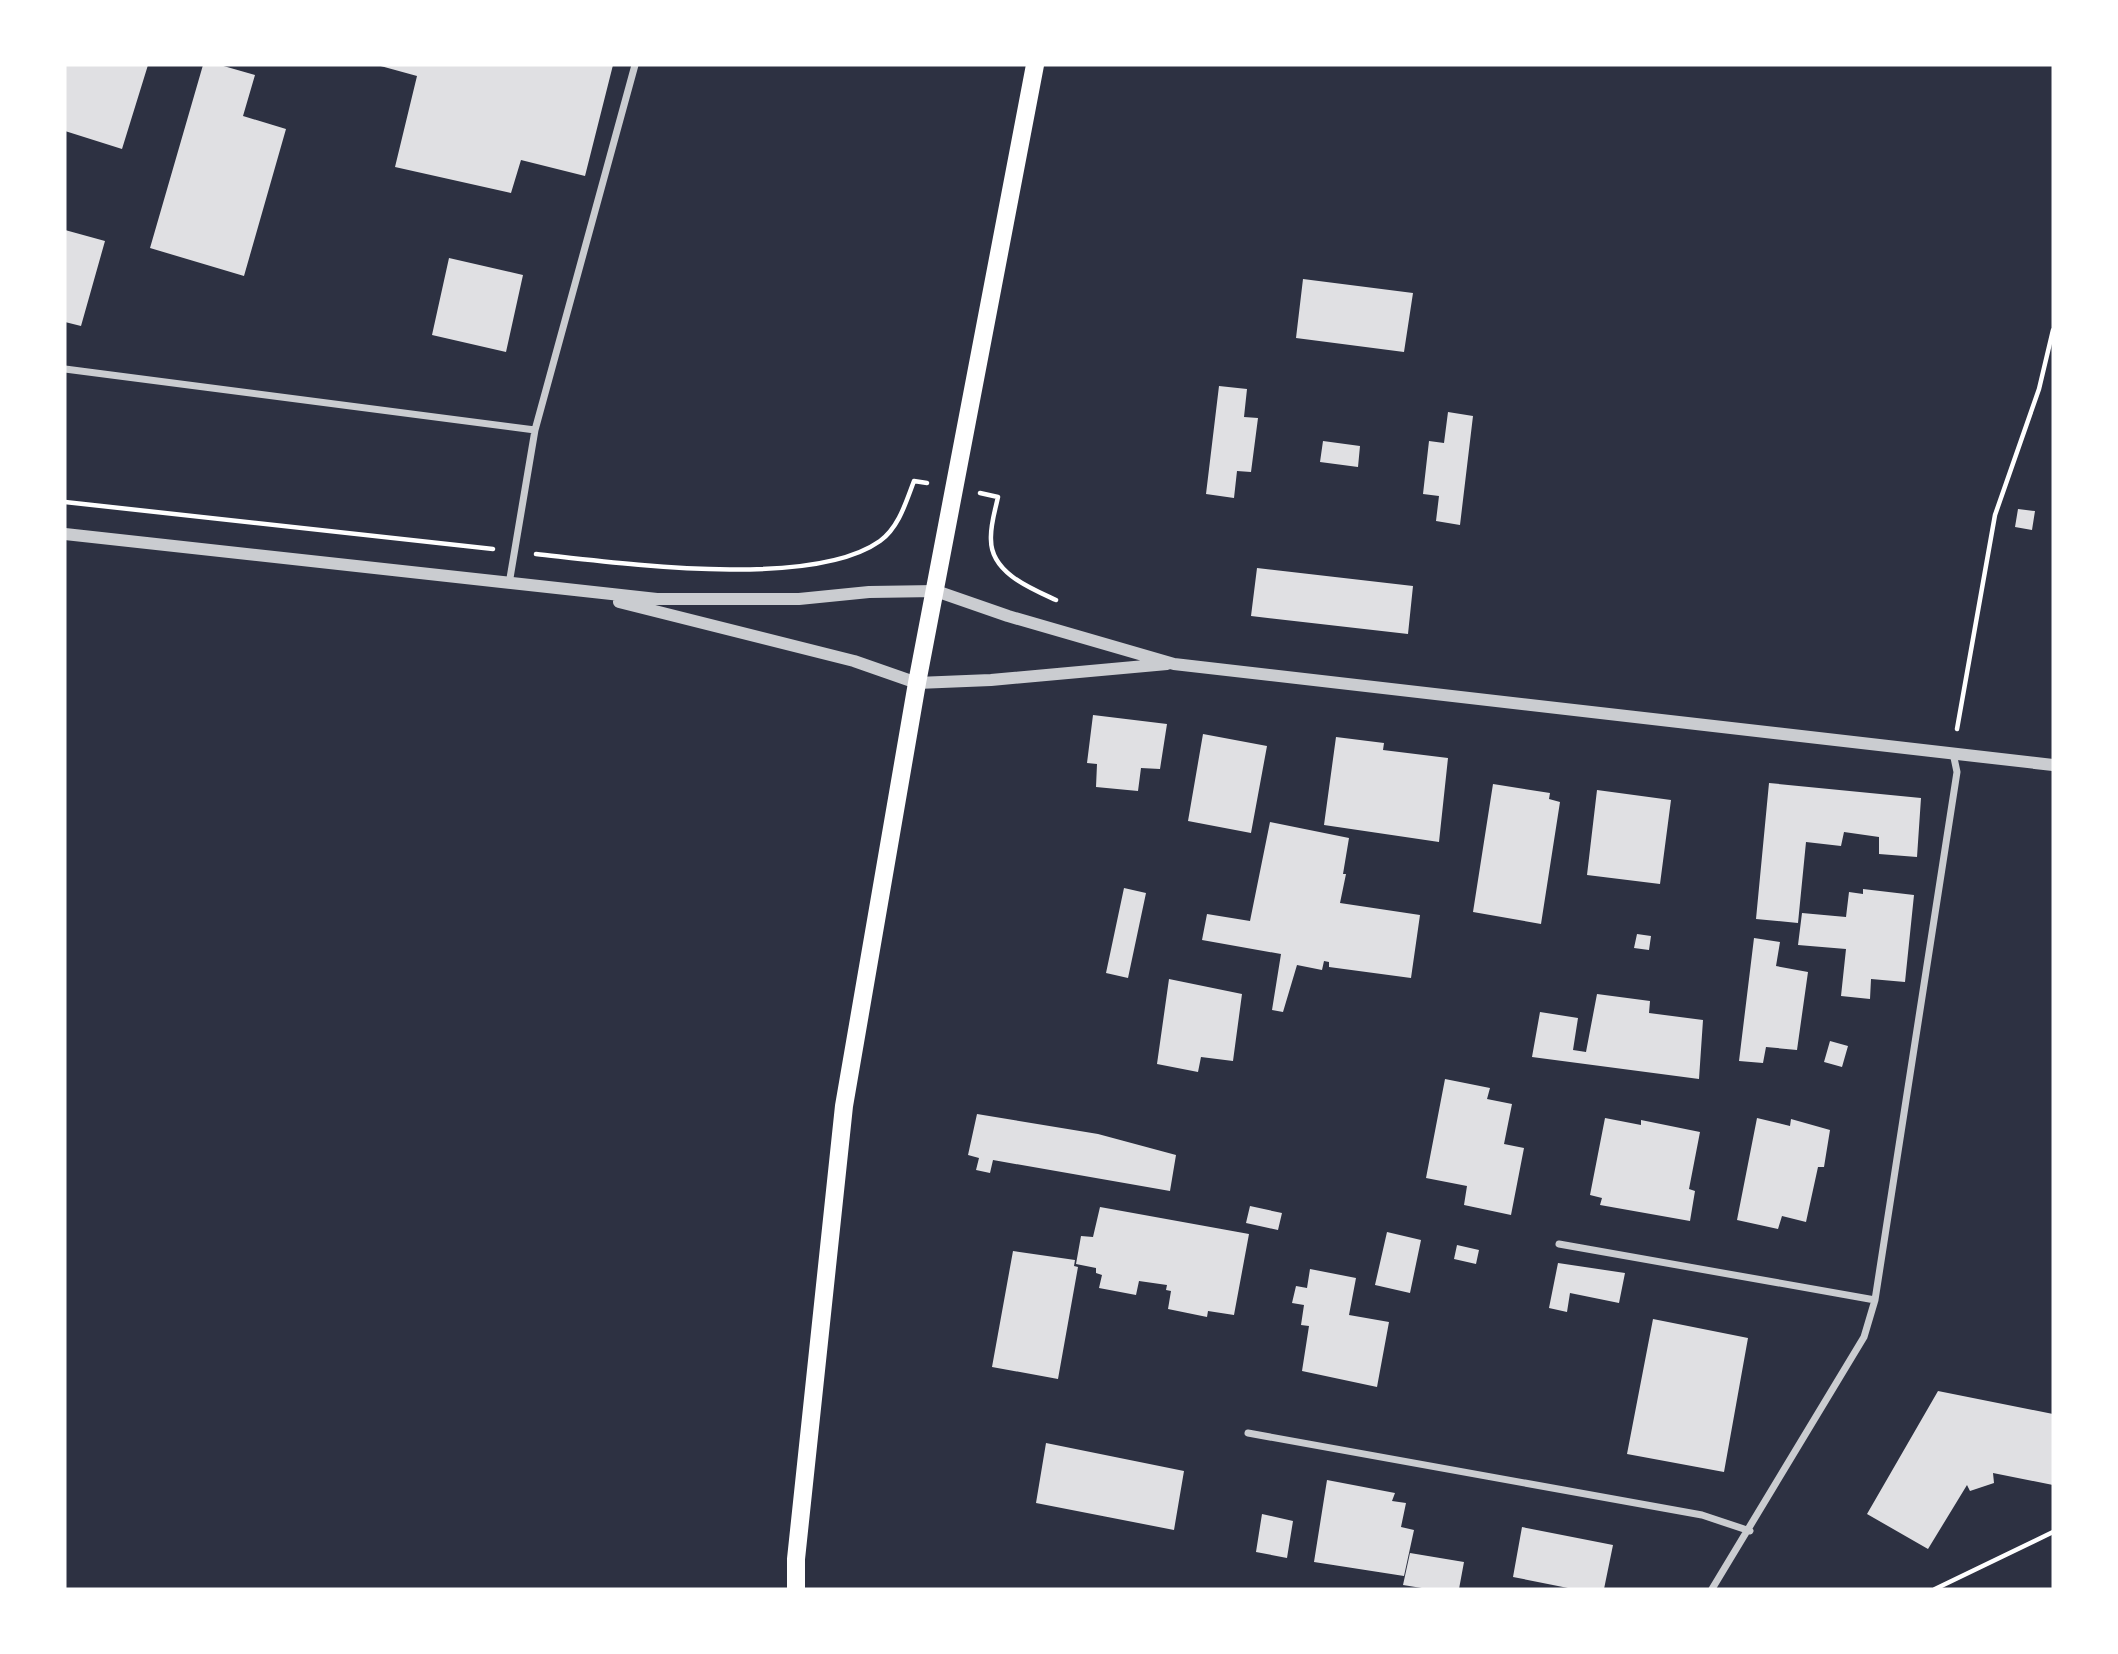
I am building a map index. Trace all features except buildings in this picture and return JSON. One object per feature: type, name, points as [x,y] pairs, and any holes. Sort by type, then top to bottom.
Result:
[{"type":"main road","points":[[796,1589],[796,1559],[844,1106],[918,683],[1035,65]]},
{"type":"street","points":[[509,584],[535,430],[635,65]]},
{"type":"street","points":[[65,369],[535,430]]},
{"type":"street","points":[[65,534],[657,599],[799,599],[869,592],[936,591],[1008,616],[1174,664],[2053,765]]},
{"type":"street","points":[[578,591],[854,661],[918,683],[991,680],[1174,664]]},
{"type":"street","points":[[1712,1589],[1750,1531],[1864,1337],[1875,1300],[1957,772],[1950,753]]},
{"type":"street","points":[[1559,1244],[1875,1300]]},
{"type":"street","points":[[1248,1433],[1702,1515],[1750,1531]]},
{"type":"path","points":[[1950,753],[1958,727],[1995,515],[2039,389],[2053,330]]},
{"type":"path","points":[[65,502],[671,569],[799,567],[847,557],[881,540],[901,517],[914,481],[998,497],[990,542],[999,564],[1026,587],[1068,606]]},
{"type":"path","points":[[1935,1589],[2053,1532]]}]
